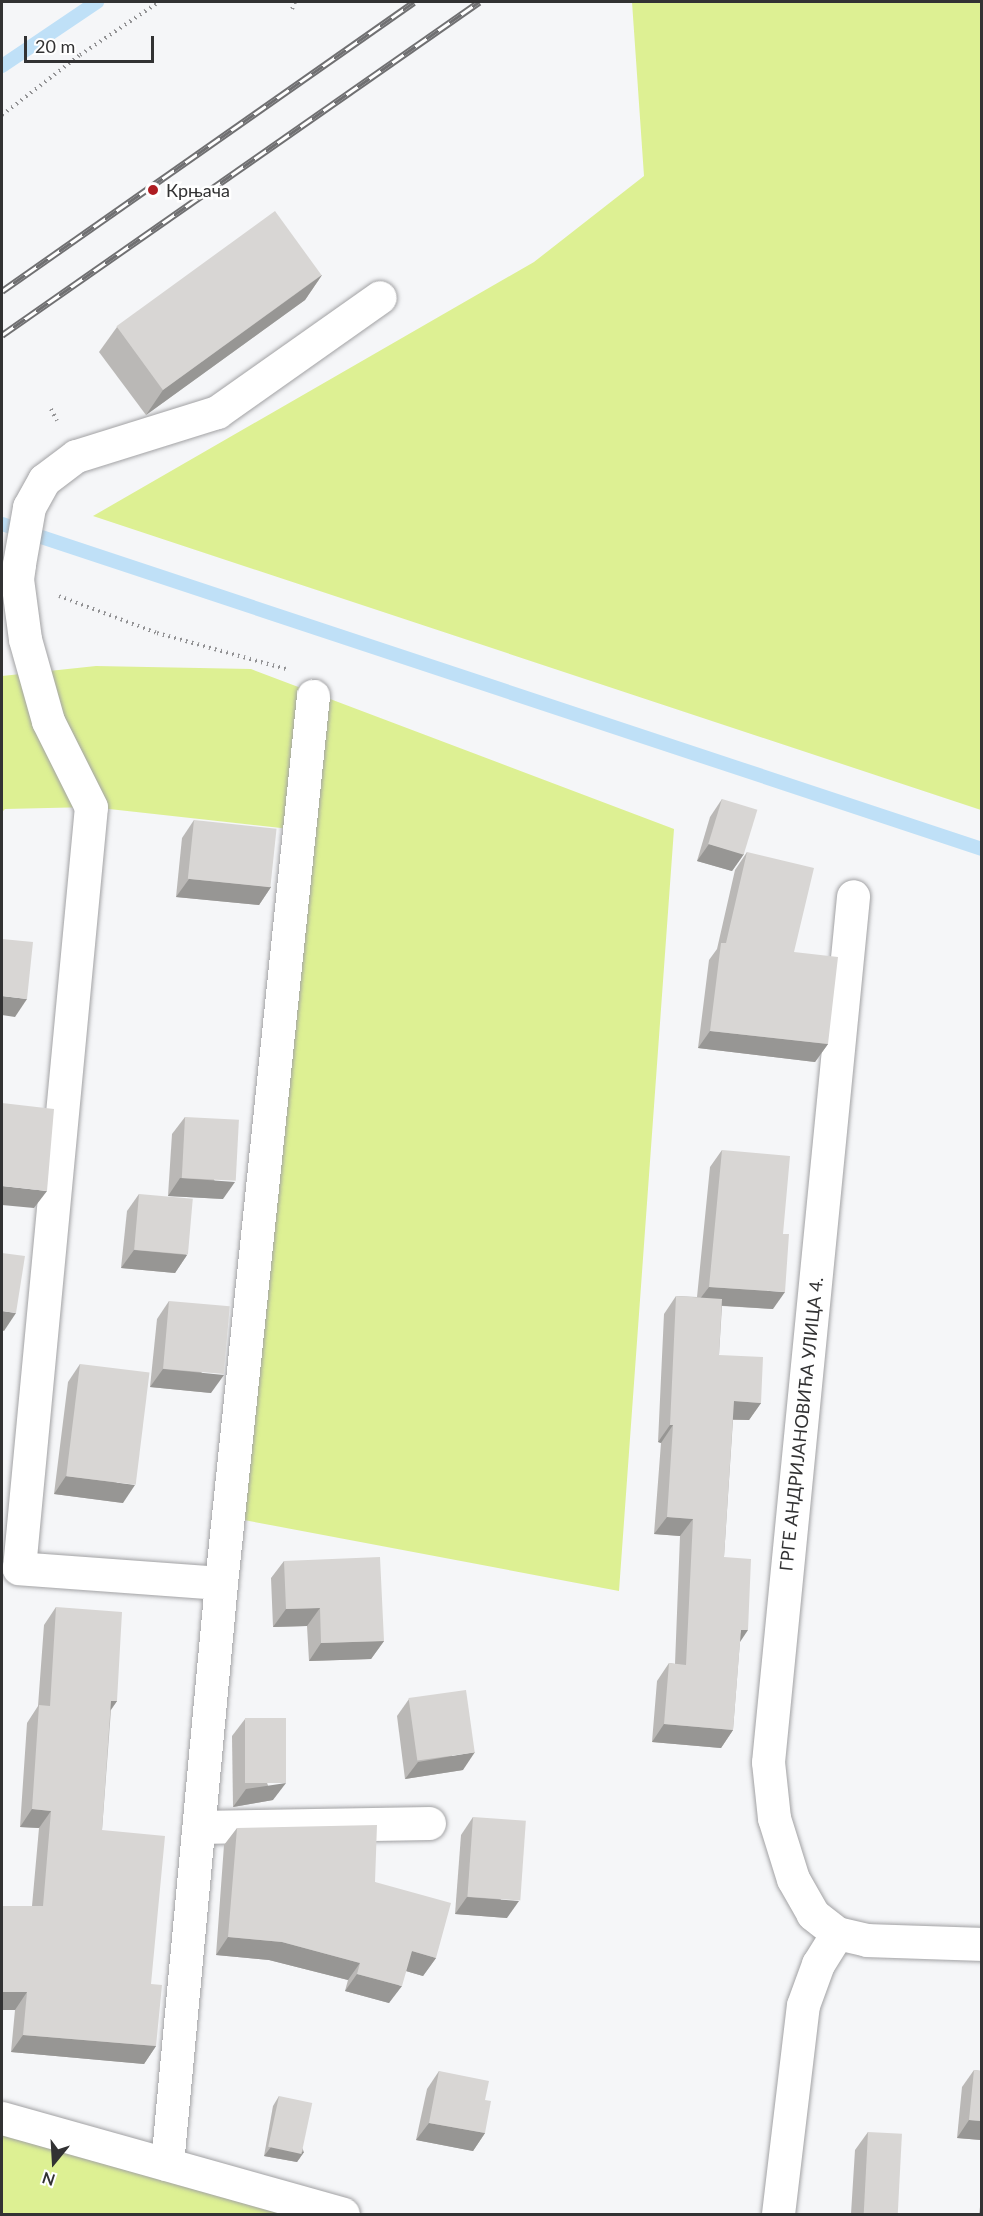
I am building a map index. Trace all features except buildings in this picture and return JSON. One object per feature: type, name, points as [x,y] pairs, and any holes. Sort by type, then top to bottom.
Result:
[{"type":"street","points":[[221,1583],[20,1568],[91,807],[48,721],[25,639],[18,572],[29,507],[44,480],[76,456],[217,412],[380,297]]},
{"type":"street","points":[[166,2164],[221,1583],[313,696]]},
{"type":"street","name":"ГРГЕ АНДРИЈАНОВИЋА УЛИЦА 4.","points":[[853,896],[768,1762],[774,1818],[793,1879],[813,1914],[837,1933],[867,1940],[981,1944]]},
{"type":"street","points":[[199,1827],[429,1823]]},
{"type":"street","points":[[778,2214],[803,2005],[818,1964],[837,1933]]},
{"type":"street","points":[[2,2118],[343,2214]]},
{"type":"path","points":[[2,115],[80,55],[159,2]]},
{"type":"path","points":[[292,9],[296,2]]},
{"type":"path","points":[[18,572],[157,633],[301,673],[313,696]]},
{"type":"green space","points":[[632,2],[981,2],[981,810],[93,516],[534,262],[644,176]]},
{"type":"green space","points":[[96,666],[251,669],[674,829],[619,1591],[228,1517],[299,830],[91,807],[5,809],[2,812],[2,676]]},
{"type":"green space","points":[[2,2118],[343,2214],[2,2214]]},
{"type":"waterway","points":[[2,66],[97,2]]},
{"type":"waterway","points":[[2,524],[982,849]]},
{"type":"railway","points":[[2,291],[414,2]]},
{"type":"railway","points":[[2,335],[479,2]]},
{"type":"place","name":"Крњача","points":[[153,190]]}]
